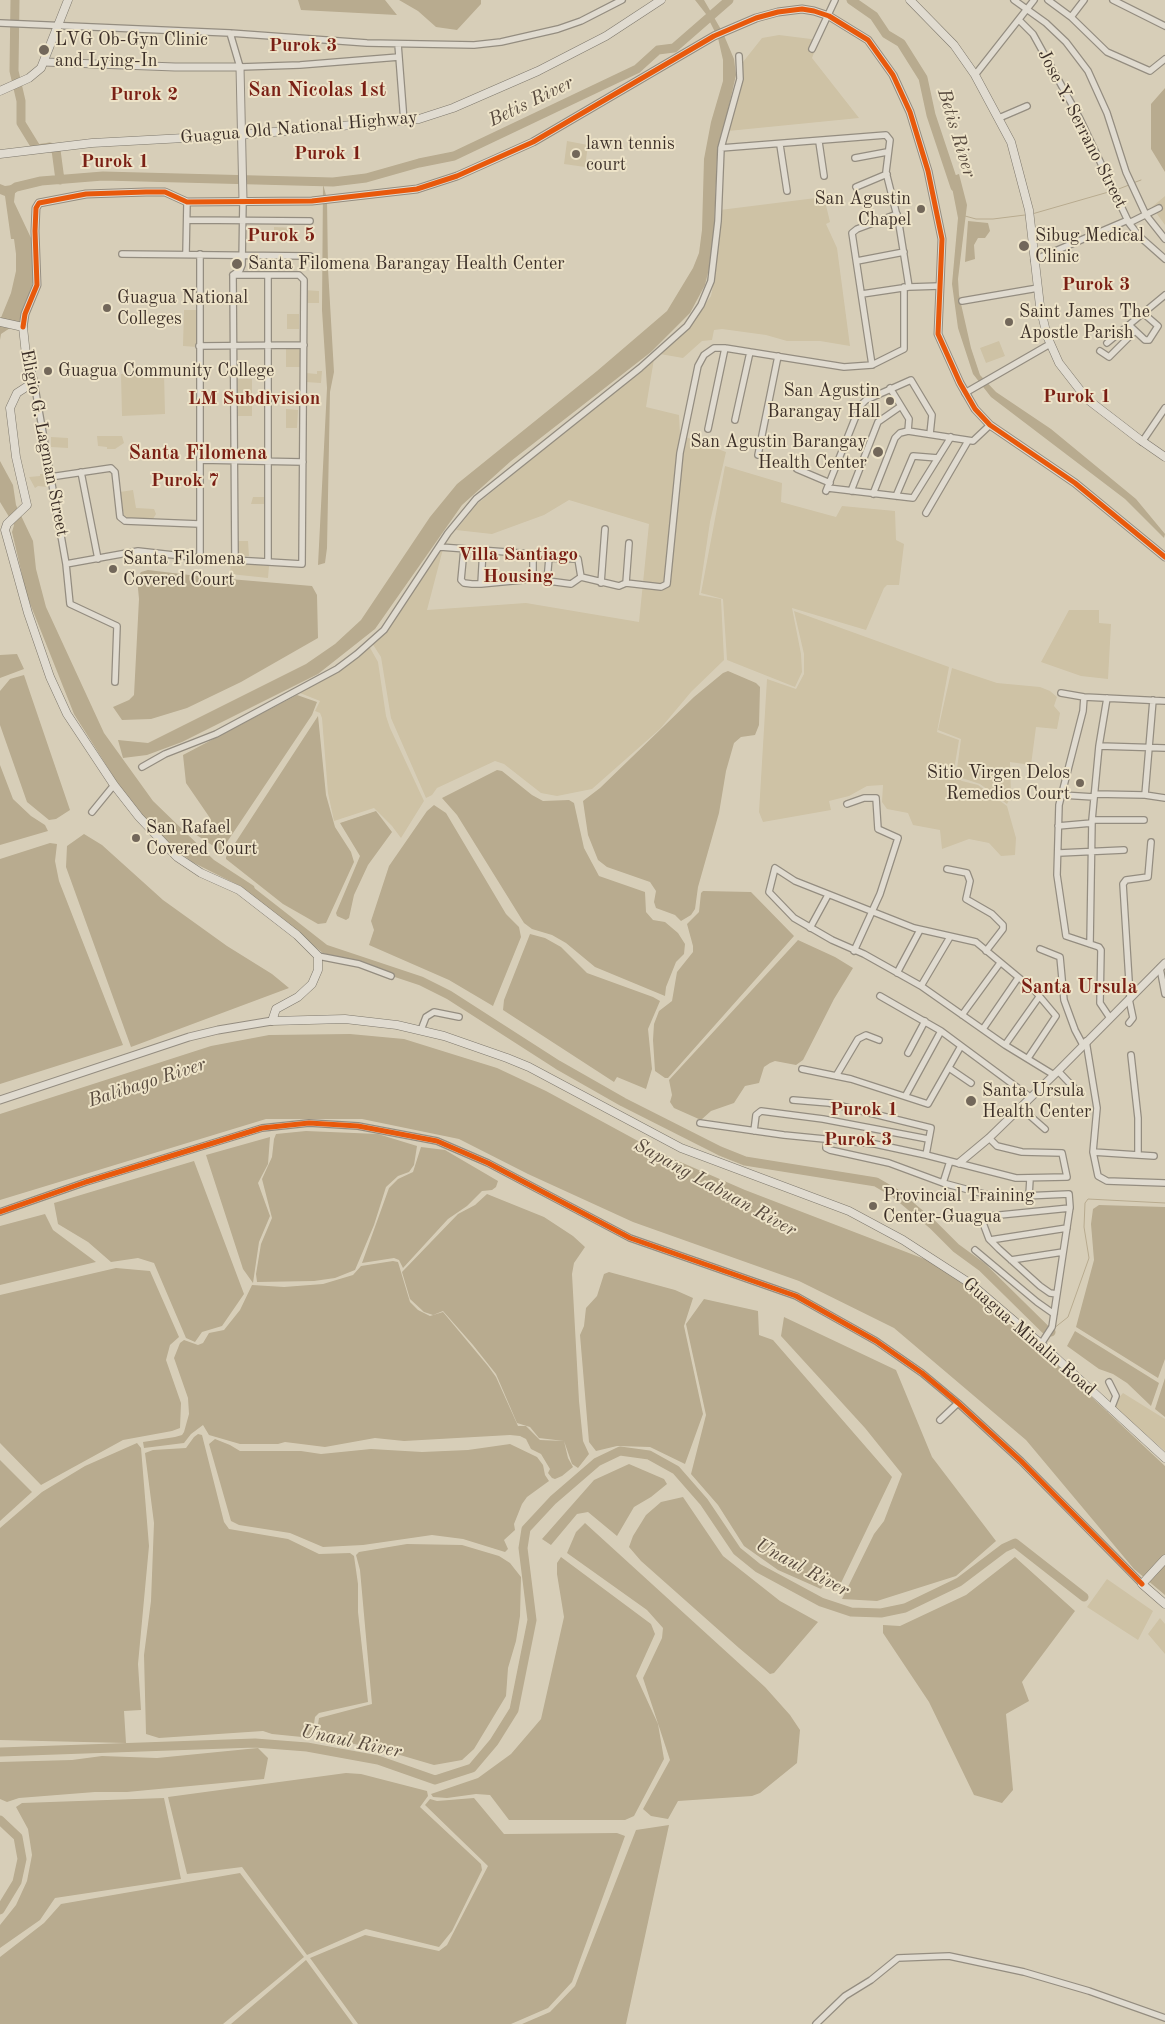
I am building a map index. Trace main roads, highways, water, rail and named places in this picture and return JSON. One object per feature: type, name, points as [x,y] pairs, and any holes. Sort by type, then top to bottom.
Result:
[{"type":"main road","points":[[0,91],[36,74],[44,62],[68,0]]},
{"type":"main road","name":"Guagua Old National Highway","points":[[0,154],[116,142],[240,135],[404,122],[453,108],[538,71],[606,36],[661,0]]},
{"type":"main road","points":[[910,0],[954,46],[975,75],[1000,118],[1011,142],[1029,210],[1038,288],[1050,344],[1068,376],[1080,392],[1142,442],[1165,457]]},
{"type":"main road","name":"Eligio G. Lagman Street","points":[[0,322],[20,326],[34,382],[17,393],[10,408],[16,457],[27,503],[25,508],[5,527],[3,533]]},
{"type":"main road","name":"Guagua-Minalin Road","points":[[3,533],[50,677],[67,714],[114,785],[139,817],[177,857],[201,873],[239,890],[298,935],[318,956],[318,970],[312,984],[298,997],[276,1009],[272,1021],[345,1019],[421,1030],[507,1058],[681,1148],[849,1211],[903,1240],[972,1284],[1041,1344],[1165,1458]]},
{"type":"main road","points":[[1165,1559],[1144,1582],[1165,1604]]},
{"type":"water","points":[[298,0],[385,0],[397,15],[301,10]]},
{"type":"water","points":[[399,0],[481,0],[481,4],[457,30],[436,27],[418,11]]},
{"type":"water","points":[[695,0],[704,0],[723,33],[734,59],[736,75],[717,158],[713,252],[705,285],[690,313],[651,352],[511,461],[462,505],[375,629],[318,674],[182,742],[147,755],[123,758],[118,740],[148,743],[306,664],[335,644],[361,620],[430,517],[457,484],[597,371],[667,311],[693,268],[699,253],[702,230],[704,159],[711,122],[723,81],[723,60],[718,38],[706,14]]},
{"type":"water","points":[[1165,88],[1165,172],[1151,149],[1151,104]]},
{"type":"water","points":[[959,174],[967,205],[958,279],[959,295],[971,348],[980,375],[996,392],[1051,429],[1136,499],[1165,534],[1164,538],[1125,499],[991,397],[973,374],[958,328],[952,284],[958,218],[950,177]]},
{"type":"water","points":[[0,184],[5,186],[21,184],[15,193],[14,202],[31,238],[35,277],[19,322],[1,334],[0,340],[0,320],[11,293],[16,271],[16,254],[14,239],[11,239],[5,196],[0,194]]},
{"type":"water","points":[[323,184],[327,199],[328,269],[334,372],[330,392],[327,548],[325,563],[318,565],[327,388],[322,310]]},
{"type":"water","points":[[968,221],[988,223],[990,231],[985,238],[978,238],[974,245],[975,259],[965,262]]},
{"type":"water","points":[[0,461],[13,485],[16,505],[33,541],[36,569],[46,607],[104,733],[153,801],[214,860],[254,886],[257,897],[242,887],[192,862],[172,846],[132,806],[74,714],[27,596],[12,532],[14,525],[0,502]]},
{"type":"water","points":[[148,570],[312,586],[317,595],[318,638],[241,682],[187,708],[151,719],[122,720],[113,707],[129,700],[134,695],[139,599],[137,578],[141,572]]},
{"type":"water","points":[[17,654],[24,669],[0,678],[0,655]]},
{"type":"water","points":[[728,671],[756,683],[760,687],[759,725],[755,735],[741,737],[734,743],[726,771],[719,813],[698,887],[695,909],[691,915],[681,921],[675,915],[656,908],[654,902],[656,891],[650,882],[607,867],[598,860],[588,835],[583,801],[600,788],[694,697]]},
{"type":"water","points":[[24,675],[70,810],[56,819],[49,820],[27,802],[0,725],[0,691],[10,679]]},
{"type":"water","points":[[297,695],[317,702],[312,715],[221,851],[195,834],[210,818],[186,783],[183,755]]},
{"type":"water","points":[[318,716],[326,795],[335,827],[351,852],[354,862],[326,923],[318,924],[283,904],[226,859],[226,857]]},
{"type":"water","points":[[0,765],[13,799],[31,816],[45,825],[48,831],[0,845]]},
{"type":"water","points":[[497,770],[502,771],[532,795],[543,801],[569,800],[574,803],[584,848],[599,876],[645,892],[646,912],[653,920],[665,922],[678,933],[685,944],[684,954],[676,962],[666,987],[665,996],[595,967],[566,943],[552,935],[532,929],[524,923],[457,815],[442,798]]},
{"type":"water","points":[[434,805],[446,813],[506,914],[519,927],[521,937],[493,1006],[449,980],[369,945],[374,930],[371,921],[389,866],[427,811]]},
{"type":"water","points":[[376,811],[392,832],[368,865],[354,895],[349,918],[346,920],[337,916],[336,913],[360,856],[340,823]]},
{"type":"water","points":[[84,834],[102,845],[163,900],[227,946],[272,974],[289,988],[131,1047],[66,867],[67,846]]},
{"type":"water","points":[[50,843],[57,844],[55,861],[59,881],[123,1045],[0,1084],[0,859]]},
{"type":"water","points":[[703,891],[751,892],[794,936],[668,1078],[665,1078],[655,1071],[654,1024],[659,1011],[672,1001],[677,972],[693,952],[687,924],[699,912],[701,893]]},
{"type":"water","points":[[530,934],[545,938],[561,947],[587,973],[660,1001],[648,1029],[652,1069],[646,1089],[617,1077],[614,1082],[503,1010],[504,1000]]},
{"type":"water","points":[[798,940],[835,957],[853,968],[834,999],[803,1060],[796,1065],[775,1061],[770,1063],[764,1067],[759,1083],[745,1086],[734,1103],[711,1111],[701,1120],[674,1108],[670,1102],[672,1095],[669,1080]]},
{"type":"water","points":[[350,1034],[404,1039],[497,1068],[546,1091],[662,1154],[745,1190],[940,1265],[1000,1311],[1165,1466],[1165,1595],[1134,1569],[1026,1440],[894,1328],[799,1281],[633,1222],[528,1174],[459,1139],[362,1119],[266,1119],[0,1200],[0,1114],[211,1046],[269,1035]]},
{"type":"water","points":[[306,1131],[378,1134],[417,1146],[414,1165],[409,1172],[398,1176],[386,1187],[374,1225],[355,1270],[335,1278],[314,1281],[257,1282],[256,1274],[261,1244],[272,1218],[262,1179],[272,1157],[274,1139],[276,1134]]},
{"type":"water","points":[[270,1137],[268,1164],[258,1183],[270,1216],[259,1242],[253,1283],[243,1269],[206,1155]]},
{"type":"water","points":[[421,1147],[445,1150],[498,1181],[496,1187],[492,1190],[482,1191],[467,1206],[448,1219],[403,1268],[399,1260],[394,1258],[362,1263],[389,1188],[398,1179],[413,1172]]},
{"type":"water","points":[[194,1161],[244,1294],[222,1326],[202,1332],[195,1342],[186,1338],[154,1263],[138,1258],[111,1262],[88,1242],[58,1224],[54,1203]]},
{"type":"water","points":[[487,1194],[544,1217],[573,1236],[585,1247],[574,1263],[572,1274],[579,1401],[583,1441],[589,1454],[578,1468],[572,1464],[564,1441],[539,1438],[530,1427],[517,1423],[496,1374],[443,1311],[433,1315],[424,1312],[410,1299],[402,1272],[458,1214],[475,1205]]},
{"type":"water","points":[[1099,1205],[1165,1207],[1165,1359],[1158,1378],[1076,1327],[1094,1260],[1091,1224],[1093,1209]]},
{"type":"water","points":[[45,1214],[53,1230],[96,1262],[0,1285],[0,1226]]},
{"type":"water","points":[[393,1261],[398,1262],[410,1302],[418,1310],[430,1316],[443,1312],[488,1366],[496,1377],[518,1426],[526,1426],[540,1440],[564,1441],[568,1458],[573,1467],[555,1479],[548,1473],[550,1469],[541,1454],[531,1449],[526,1439],[510,1435],[404,1441],[375,1438],[325,1447],[285,1442],[278,1444],[240,1444],[209,1435],[203,1425],[191,1434],[184,1443],[144,1448],[143,1442],[182,1435],[189,1414],[188,1398],[174,1358],[180,1343],[184,1340],[198,1345],[203,1343],[209,1333],[224,1330],[240,1310],[252,1285],[284,1287],[323,1284],[353,1275],[361,1266]]},
{"type":"water","points":[[116,1268],[150,1271],[179,1337],[170,1345],[166,1360],[181,1403],[180,1428],[123,1440],[41,1485],[0,1443],[0,1295]]},
{"type":"water","points":[[609,1272],[675,1290],[693,1298],[684,1326],[703,1414],[685,1464],[650,1447],[617,1446],[596,1451],[589,1442],[580,1335],[584,1326],[586,1308],[597,1296],[604,1274]]},
{"type":"water","points":[[704,1299],[758,1311],[759,1335],[773,1340],[892,1477],[841,1583],[828,1577],[821,1589],[778,1570],[744,1546],[718,1505],[691,1474],[706,1415],[686,1324]]},
{"type":"water","points":[[784,1317],[896,1370],[932,1457],[996,1541],[956,1576],[877,1601],[842,1599],[874,1534],[884,1521],[902,1474],[865,1428],[781,1336]]},
{"type":"water","points":[[1075,1331],[1159,1383],[1151,1406],[1127,1383],[1113,1374],[1099,1369],[1067,1346]]},
{"type":"water","points":[[1165,1378],[1165,1417],[1155,1409]]},
{"type":"water","points":[[198,1434],[202,1435],[224,1522],[229,1529],[288,1539],[319,1554],[350,1553],[354,1556],[368,1702],[319,1713],[315,1717],[312,1738],[272,1734],[263,1731],[159,1738],[146,1734],[144,1655],[151,1601],[154,1523],[145,1453],[153,1450],[186,1448]]},
{"type":"water","points":[[215,1439],[240,1451],[301,1451],[321,1454],[371,1449],[422,1452],[468,1450],[510,1444],[537,1457],[543,1465],[545,1475],[549,1481],[527,1497],[522,1504],[514,1524],[515,1530],[504,1540],[508,1549],[505,1552],[463,1539],[432,1535],[363,1545],[323,1547],[290,1533],[239,1525],[231,1521],[209,1444]]},
{"type":"water","points":[[137,1443],[141,1448],[149,1546],[138,1664],[141,1710],[124,1711],[126,1743],[0,1740],[0,1528],[42,1492],[85,1466]]},
{"type":"water","points":[[0,1460],[32,1492],[0,1521]]},
{"type":"water","points":[[629,1464],[664,1479],[667,1484],[651,1497],[634,1507],[617,1536],[588,1512],[577,1514],[551,1545],[542,1539],[594,1480]]},
{"type":"water","points":[[683,1497],[723,1556],[780,1601],[818,1622],[774,1673],[770,1674],[739,1648],[641,1561],[629,1547],[633,1536],[646,1515],[661,1502]]},
{"type":"water","points":[[585,1523],[765,1687],[790,1715],[800,1730],[797,1763],[760,1793],[752,1796],[678,1801],[668,1819],[651,1816],[643,1809],[670,1760],[643,1678],[662,1638],[663,1628],[647,1610],[567,1553],[576,1532]]},
{"type":"water","points":[[407,1544],[462,1545],[499,1556],[510,1563],[521,1577],[520,1616],[516,1641],[508,1668],[506,1696],[474,1749],[462,1760],[434,1765],[376,1748],[316,1737],[319,1718],[372,1704],[360,1570],[356,1555],[359,1552]]},
{"type":"water","points":[[561,1557],[651,1624],[655,1634],[636,1676],[658,1724],[664,1759],[634,1816],[625,1820],[509,1820],[490,1795],[433,1797],[431,1794],[478,1778],[511,1754],[541,1719],[564,1617],[557,1574],[557,1563]]},
{"type":"water","points":[[1015,1557],[1075,1611],[1022,1682],[1029,1701],[1006,1714],[1013,1790],[1002,1803],[974,1795],[929,1702],[883,1633],[883,1625],[900,1626],[966,1595]]},
{"type":"water","points":[[258,1748],[268,1758],[264,1779],[127,1792],[95,1792],[19,1798],[7,1802],[0,1799],[0,1762],[72,1760],[102,1756],[157,1758]]},
{"type":"water","points":[[346,1773],[361,1774],[427,1791],[428,1796],[420,1807],[481,1864],[482,1870],[452,1931],[439,1947],[366,1929],[307,1955],[242,1867],[187,1874],[168,1797]]},
{"type":"water","points":[[164,1798],[181,1879],[55,1898],[40,1920],[0,1948],[0,1925],[16,1905],[27,1881],[32,1855],[28,1829],[16,1807],[22,1803]]},
{"type":"water","points":[[474,1798],[504,1834],[617,1833],[625,1836],[572,1982],[548,2008],[511,2024],[358,2024],[310,1958],[365,1935],[439,1951],[447,1945],[488,1866],[425,1805],[430,1799],[437,1801]]},
{"type":"water","points":[[669,1825],[626,2024],[522,2024],[550,2012],[575,1986],[636,1830]]},
{"type":"water","points":[[240,1873],[304,1957],[223,2024],[0,2024],[0,1957],[44,1923],[61,1904]]},
{"type":"water","points":[[306,1960],[353,2024],[231,2024]]},
{"type":"waterway","points":[[15,0],[14,71],[21,101],[21,123],[37,149],[50,147],[56,150],[60,180]]},
{"type":"waterway","name":"Betis River","points":[[10,191],[16,187],[41,181],[103,176],[333,182],[366,178],[419,163],[454,156],[637,69],[658,50],[674,48],[729,0]]},
{"type":"waterway","name":"Betis River","points":[[851,0],[874,16],[886,34],[901,43],[923,78],[931,115],[955,187]]},
{"type":"waterway","points":[[1133,183],[1141,180]]},
{"type":"waterway","points":[[1116,190],[1129,185]]},
{"type":"waterway","points":[[1032,214],[1112,191]]},
{"type":"waterway","points":[[965,216],[976,219],[993,219],[1025,215]]},
{"type":"waterway","points":[[247,888],[325,949],[421,981],[449,995],[558,1065],[623,1102],[720,1151],[745,1161],[876,1182],[895,1193],[933,1225],[956,1248],[982,1267],[1045,1329],[1051,1332]]},
{"type":"waterway","points":[[1053,1329],[1068,1317],[1089,1258],[1084,1227],[1085,1203],[1088,1199],[1165,1203]]},
{"type":"waterway","name":"Unaul River","points":[[0,1752],[255,1743],[307,1747],[378,1760],[435,1780],[472,1768],[494,1742],[514,1710],[532,1620],[523,1548],[526,1529],[553,1500],[597,1462],[620,1451],[649,1455],[676,1470],[704,1502],[737,1551],[758,1568],[821,1602],[851,1612],[881,1613],[905,1608],[959,1582],[1004,1548],[1015,1543],[1084,1597]]},
{"type":"waterway","points":[[0,1820],[18,1837],[22,1859],[17,1882],[0,1910]]},
{"type":"place","name":"LVG Ob-Gyn Clinic and Lying-In","points":[[44,50]]},
{"type":"place","name":"lawn tennis court","points":[[576,154]]},
{"type":"place","name":"San Agustin Chapel","points":[[921,209]]},
{"type":"place","name":"Sibug Medical Clinic","points":[[1024,246]]},
{"type":"place","name":"Santa Filomena Barangay Health Center","points":[[237,264]]},
{"type":"place","name":"Guagua National Colleges","points":[[107,308]]},
{"type":"place","name":"Saint James The Apostle Parish","points":[[1009,322]]},
{"type":"place","name":"Guagua Community College","points":[[48,371]]},
{"type":"place","name":"San Agustin Barangay Hall","points":[[890,401]]},
{"type":"place","name":"San Agustin Barangay Health Center","points":[[878,452]]},
{"type":"place","name":"Santa Filomena Covered Court","points":[[113,569]]},
{"type":"place","name":"Sitio Virgen Delos Remedios Court","points":[[1080,783]]},
{"type":"place","name":"San Rafael Covered Court","points":[[136,838]]},
{"type":"place","name":"Santa Ursula Health Center","points":[[971,1101]]},
{"type":"place","name":"Provincial Training Center-Guagua","points":[[873,1206]]},
{"type":"district","name":"Purok 3","points":[[303,46]]},
{"type":"district","name":"San Nicolas 1st","points":[[317,91]]},
{"type":"district","name":"Purok 2","points":[[144,95]]},
{"type":"district","name":"Purok 1","points":[[328,154]]},
{"type":"district","name":"Purok 1","points":[[115,162]]},
{"type":"district","name":"Purok 5","points":[[281,236]]},
{"type":"district","name":"Purok 3","points":[[1096,285]]},
{"type":"district","name":"Purok 1","points":[[1077,397]]},
{"type":"district","name":"LM Subdivision","points":[[254,399]]},
{"type":"district","name":"Santa Filomena","points":[[198,454]]},
{"type":"district","name":"Purok 7","points":[[185,481]]},
{"type":"district","name":"Villa Santiago Housing","points":[[518,566]]},
{"type":"district","name":"Santa Ursula","points":[[1079,988]]},
{"type":"district","name":"Purok 1","points":[[864,1110]]},
{"type":"district","name":"Purok 3","points":[[858,1140]]},
{"type":"water label","name":"Balibago River","points":[[147,1083]]},
{"type":"water label","name":"Sapang Labuan River","points":[[715,1188]]}]
